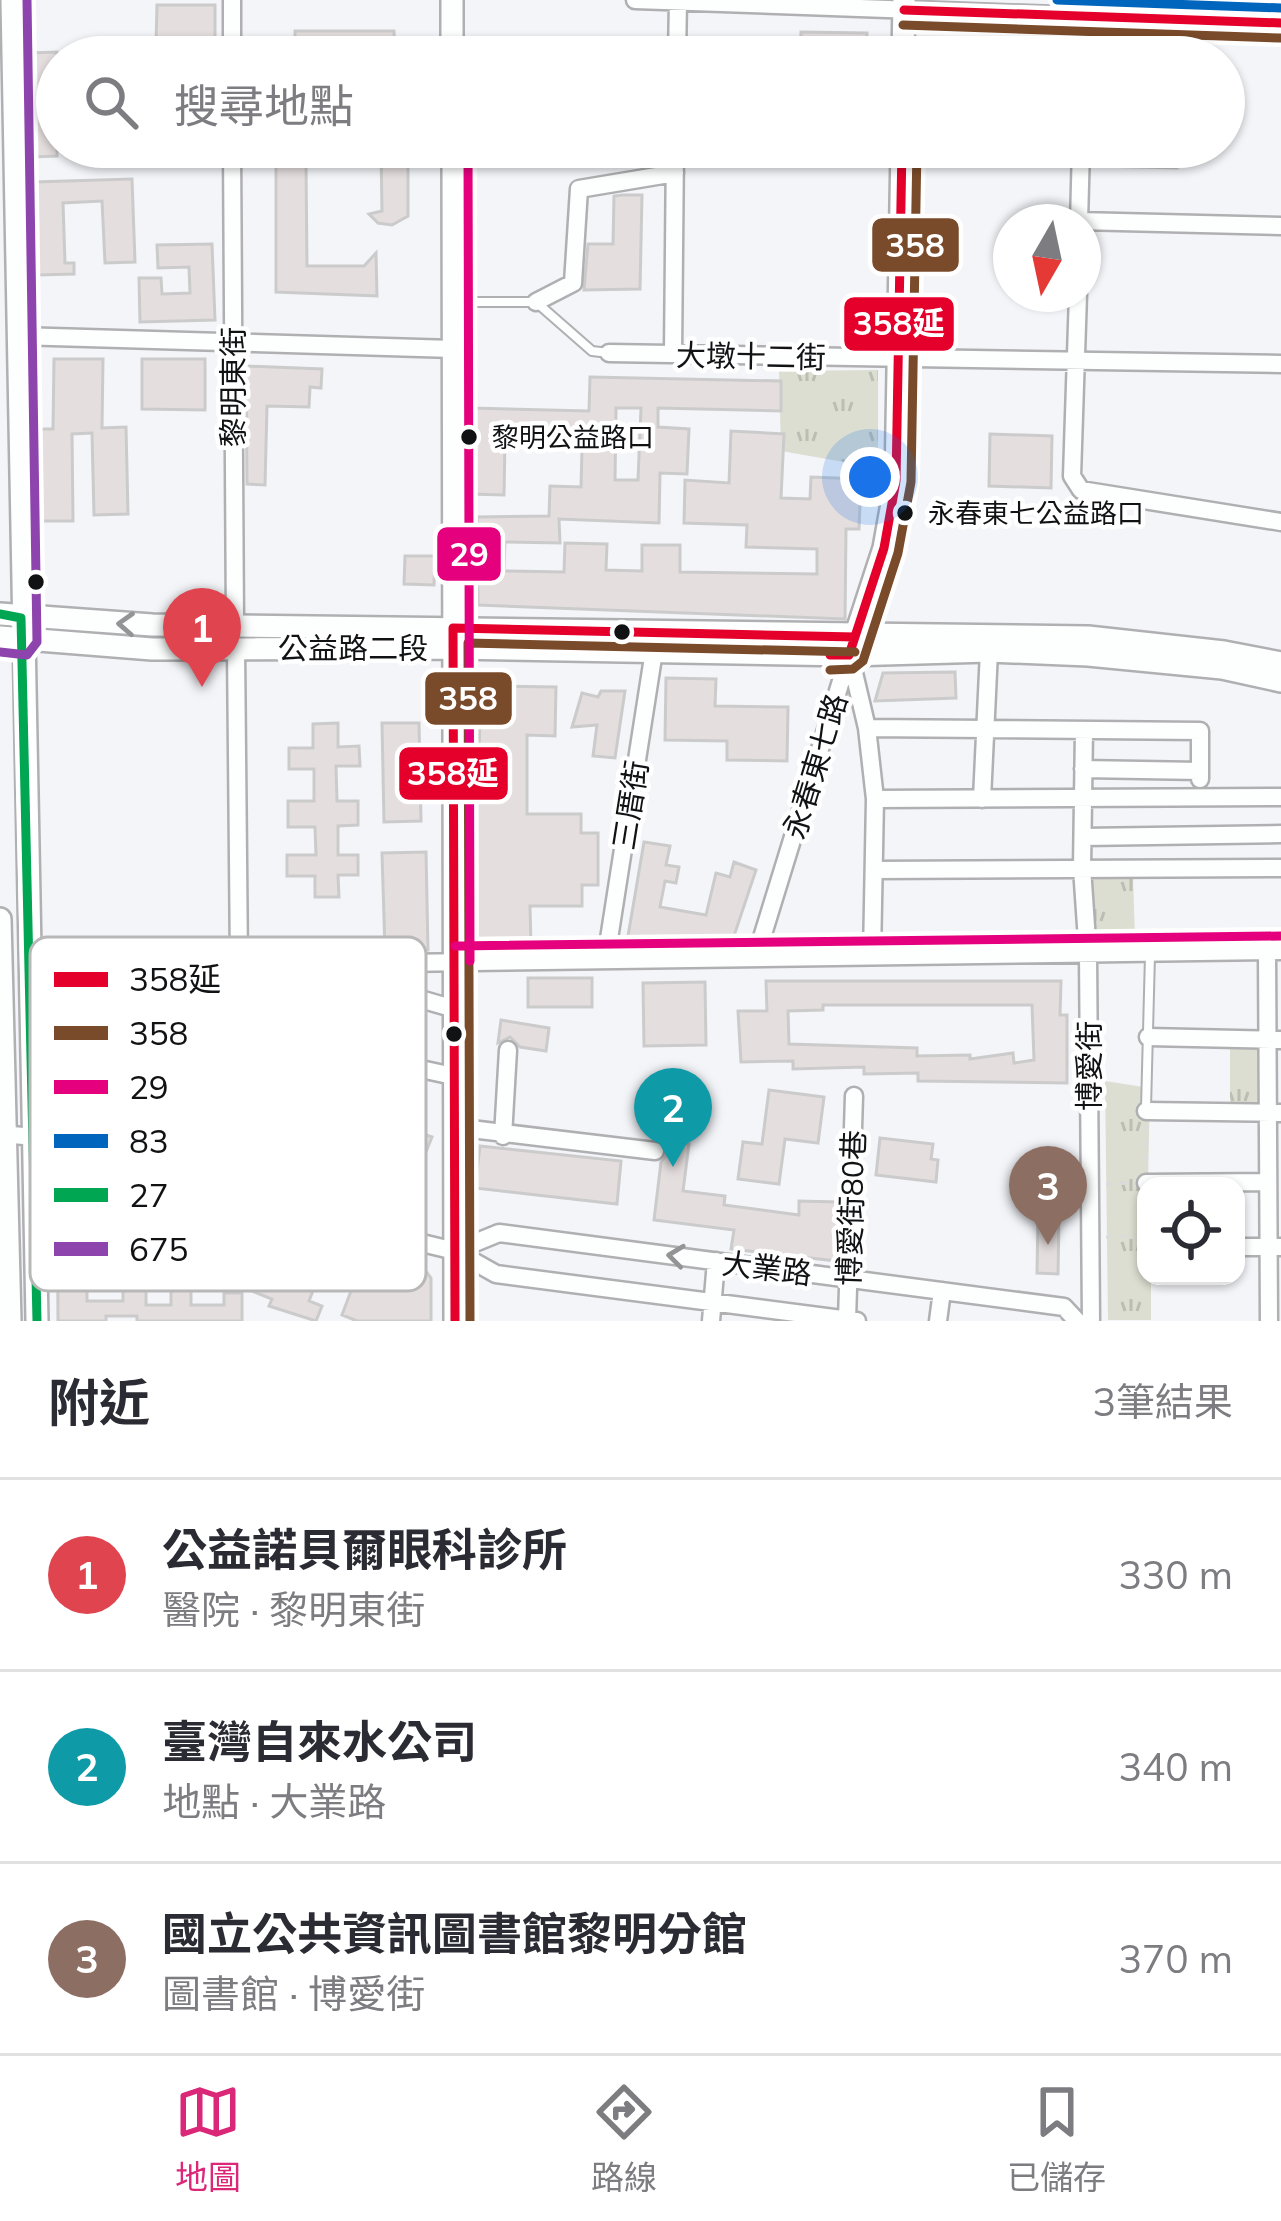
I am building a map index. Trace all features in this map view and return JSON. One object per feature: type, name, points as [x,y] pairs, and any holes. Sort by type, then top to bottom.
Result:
[{"type":"main road","points":[[12,0],[18,336],[11,628],[30,1024]]},
{"type":"main road","points":[[452,0],[452,36]]},
{"type":"main road","points":[[903,36],[904,5]]},
{"type":"main road","points":[[453,168],[455,1321]]},
{"type":"main road","name":"永春東七路","points":[[852,646],[884,548],[896,482],[902,168]]},
{"type":"main road","name":"公益路二段","points":[[11,628],[152,649],[235,637],[453,638],[1088,655],[1200,666],[1281,681]]},
{"type":"main road","name":"公益路二段","points":[[453,638],[654,651],[852,646],[976,634],[1088,637],[1281,663]]},
{"type":"main road","points":[[0,919],[10,1321]]},
{"type":"main road","points":[[36,1291],[37,1321]]},
{"type":"street","points":[[232,0],[232,36]]},
{"type":"street","points":[[635,0],[1084,8],[1281,23]]},
{"type":"street","points":[[677,36],[678,1]]},
{"type":"street","name":"黎明東街","points":[[232,168],[239,937]]},
{"type":"street","points":[[673,354],[674,168]]},
{"type":"street","points":[[1079,204],[1080,168]]},
{"type":"street","points":[[536,302],[573,283],[579,189],[674,173]]},
{"type":"street","points":[[1101,222],[1281,226]]},
{"type":"street","points":[[1077,312],[1072,476],[1081,490],[1281,521]]},
{"type":"street","points":[[18,336],[453,350]]},
{"type":"street","name":"大墩十二街","points":[[609,353],[1281,364]]},
{"type":"street","points":[[852,646],[875,799],[872,956]]},
{"type":"street","name":"永春東七路","points":[[755,957],[852,646]]},
{"type":"street","name":"三厝街","points":[[606,958],[654,651]]},
{"type":"street","points":[[982,799],[989,651]]},
{"type":"street","points":[[867,728],[1200,731],[1200,797]]},
{"type":"street","name":"博愛街","points":[[1084,730],[1082,868],[1088,955],[1091,1321]]},
{"type":"street","points":[[1084,770],[1200,771]]},
{"type":"street","points":[[875,799],[1281,797]]},
{"type":"street","points":[[1083,837],[1281,834]]},
{"type":"street","points":[[874,870],[1281,868]]},
{"type":"street","points":[[426,961],[1274,951],[1274,1113],[1267,1182],[1275,1247],[1268,1321]]},
{"type":"street","points":[[426,1001],[455,1009]]},
{"type":"street","points":[[1148,1037],[1274,1039]]},
{"type":"street","points":[[503,1136],[508,1050]]},
{"type":"street","points":[[426,1070],[453,1076]]},
{"type":"street","name":"博愛街80巷","points":[[848,1320],[854,1096]]},
{"type":"street","points":[[1146,1111],[1274,1113]]},
{"type":"street","points":[[454,1127],[655,1151]]},
{"type":"street","points":[[1245,1182],[1267,1182]]},
{"type":"street","name":"大業路","points":[[455,1251],[499,1233],[1064,1306],[1077,1321]]},
{"type":"street","name":"大業路","points":[[426,1244],[455,1251],[496,1274],[712,1311],[857,1321]]},
{"type":"street","points":[[712,1311],[716,1262]]},
{"type":"street","points":[[938,1321],[943,1291]]},
{"type":"lane","points":[[454,302],[536,302]]},
{"type":"lane","name":"大墩十二街","points":[[536,302],[592,351],[609,353]]},
{"type":"lane","points":[[1146,1111],[1150,954]]},
{"type":"path","points":[[1146,1111],[1146,1177]]},
{"type":"path","points":[[1089,1184],[1137,1181]]},
{"type":"path","points":[[1089,1238],[1137,1236]]},
{"type":"green space","points":[[878,370],[878,468],[781,451],[779,371]]},
{"type":"green space","points":[[1133,874],[1135,940],[1091,940],[1087,876]]},
{"type":"green space","points":[[1230,1042],[1264,1042],[1264,1107],[1230,1106]]},
{"type":"green space","points":[[1105,1081],[1150,1088],[1148,1177],[1137,1177],[1137,1285],[1151,1285],[1151,1320],[1108,1320]]},
{"type":"building","points":[[157,5],[215,5],[215,36],[156,36]]},
{"type":"building","points":[[295,31],[394,31],[394,36],[295,36]]},
{"type":"building","points":[[801,32],[867,33],[867,36],[801,36]]},
{"type":"building","points":[[28,53],[36,53],[36,157],[31,157]]},
{"type":"building","points":[[276,168],[306,168],[307,266],[364,266],[376,253],[377,296],[276,292]]},
{"type":"building","points":[[381,168],[408,168],[408,216],[392,225],[378,223],[369,214],[382,211]]},
{"type":"building","points":[[132,179],[135,262],[105,263],[102,201],[63,203],[65,263],[74,263],[74,274],[38,275],[34,182]]},
{"type":"building","points":[[642,195],[640,289],[584,290],[588,244],[613,244],[614,196]]},
{"type":"building","points":[[212,244],[215,320],[140,322],[139,278],[161,278],[162,294],[190,293],[189,267],[158,268],[157,245]]},
{"type":"building","points":[[54,359],[103,359],[102,428],[126,427],[128,514],[94,515],[92,433],[72,434],[73,521],[37,521],[36,429],[53,429]]},
{"type":"building","points":[[142,359],[205,359],[205,410],[142,409]]},
{"type":"building","points":[[246,366],[322,369],[321,388],[310,387],[309,407],[267,406],[265,485],[247,484]]},
{"type":"building","points":[[590,377],[781,381],[781,411],[658,408],[658,427],[689,429],[687,474],[660,473],[659,523],[559,519],[560,543],[505,542],[504,571],[564,572],[565,543],[607,544],[606,570],[642,571],[642,545],[680,545],[680,572],[817,574],[817,549],[746,547],[747,525],[684,523],[685,480],[729,483],[731,431],[784,434],[781,498],[810,499],[811,477],[861,479],[859,529],[846,529],[845,619],[478,605],[477,517],[549,516],[550,486],[581,487],[582,448],[569,448],[569,441],[505,439],[504,495],[469,494],[471,408],[589,411]],"holes":[[[616,408],[641,408],[638,480],[615,480]]]},
{"type":"building","points":[[990,434],[1052,436],[1051,488],[989,486]]},
{"type":"building","points":[[405,556],[435,556],[434,585],[404,584]]},
{"type":"building","points":[[955,672],[956,698],[875,701],[883,673]]},
{"type":"building","points":[[666,678],[716,679],[715,706],[788,707],[787,761],[727,760],[727,741],[665,740]]},
{"type":"building","points":[[481,686],[556,687],[555,736],[527,735],[527,814],[581,814],[581,833],[598,833],[598,885],[582,885],[582,906],[530,906],[531,946],[486,947],[477,942],[474,751],[479,751]]},
{"type":"building","points":[[601,691],[625,691],[615,758],[593,756],[597,725],[572,727],[582,693],[598,697]]},
{"type":"building","points":[[338,723],[338,747],[359,746],[360,766],[336,766],[337,801],[358,801],[358,825],[338,826],[338,855],[358,855],[358,875],[338,875],[339,897],[315,897],[315,876],[287,876],[287,855],[316,855],[315,827],[288,827],[288,801],[314,801],[314,769],[289,769],[289,748],[313,748],[313,724]]},
{"type":"building","points":[[382,723],[419,723],[421,821],[384,822]]},
{"type":"building","points":[[644,842],[670,846],[666,865],[679,867],[676,883],[665,881],[660,907],[706,915],[716,873],[730,877],[734,862],[756,870],[732,942],[701,946],[628,936]]},
{"type":"building","points":[[426,852],[428,950],[426,937],[385,937],[382,853]]},
{"type":"building","points":[[528,978],[592,978],[592,1007],[528,1007]]},
{"type":"building","points":[[766,981],[1061,981],[1060,1015],[1067,1015],[1067,1083],[918,1081],[918,1073],[864,1074],[864,1067],[793,1069],[793,1061],[741,1062],[738,1011],[767,1011]],"holes":[[[823,1005],[1032,1005],[1034,1060],[1014,1063],[1013,1053],[970,1059],[970,1055],[917,1056],[917,1048],[789,1044],[788,1011],[823,1010]]]},
{"type":"building","points":[[705,982],[706,1045],[644,1046],[643,983]]},
{"type":"building","points":[[501,1020],[549,1028],[546,1051],[520,1047],[510,1037],[498,1043]]},
{"type":"building","points":[[769,1090],[824,1097],[818,1143],[785,1139],[779,1184],[738,1179],[743,1142],[762,1144]]},
{"type":"building","points":[[880,1138],[933,1144],[931,1159],[938,1160],[936,1182],[876,1175]]},
{"type":"building","points":[[663,1141],[689,1144],[683,1191],[725,1196],[724,1205],[799,1215],[799,1201],[838,1202],[836,1261],[731,1249],[734,1230],[654,1220],[661,1162],[667,1154]]},
{"type":"building","points":[[480,1146],[621,1161],[617,1204],[475,1188]]},
{"type":"building","points":[[1038,1216],[1059,1216],[1058,1274],[1037,1273]]},
{"type":"building","points":[[426,1271],[431,1278],[431,1321],[357,1321],[342,1315],[351,1291],[426,1291]]},
{"type":"building","points":[[58,1291],[87,1291],[87,1301],[123,1301],[123,1291],[146,1291],[146,1305],[171,1305],[171,1291],[191,1291],[191,1305],[224,1305],[224,1293],[242,1293],[242,1321],[137,1321],[137,1316],[106,1316],[106,1321],[58,1321]]},
{"type":"building","points":[[252,1291],[313,1291],[309,1301],[322,1306],[316,1321],[269,1306],[272,1299]]},
{"type":"transit line","name":"675","points":[[0,652],[27,655],[37,642],[27,0]]},
{"type":"transit line","name":"83","points":[[1057,0],[1281,8]]},
{"type":"transit line","name":"358延","points":[[904,10],[1281,23]]},
{"type":"transit line","name":"358","points":[[903,25],[1222,36]]},
{"type":"transit line","name":"358","points":[[1245,37],[1280,38]]},
{"type":"transit line","name":"29","points":[[468,168],[470,961]]},
{"type":"transit line","name":"358延","points":[[830,655],[849,655],[884,548],[896,481],[902,168]]},
{"type":"transit line","name":"358","points":[[830,670],[853,669],[863,661],[898,553],[911,482],[917,168]]},
{"type":"transit line","name":"27","points":[[0,614],[21,618],[30,1013]]},
{"type":"transit line","name":"358延","points":[[455,1321],[453,628],[855,637]]},
{"type":"transit line","name":"358","points":[[470,1321],[468,643],[855,652]]},
{"type":"transit line","name":"29","points":[[455,946],[1281,936]]},
{"type":"transit line","name":"27","points":[[36,1291],[37,1321]]},
{"type":"place","name":"黎明公益路口","points":[[469,437]]},
{"type":"place","name":"永春東七公益路口","points":[[905,513]]},
{"type":"place","name":"公益諾貝爾眼科診所","points":[[202,687]]},
{"type":"place","name":"臺灣自來水公司","points":[[673,1167]]},
{"type":"place","name":"國立公共資訊圖書館黎明分館","points":[[1048,1245]]}]
